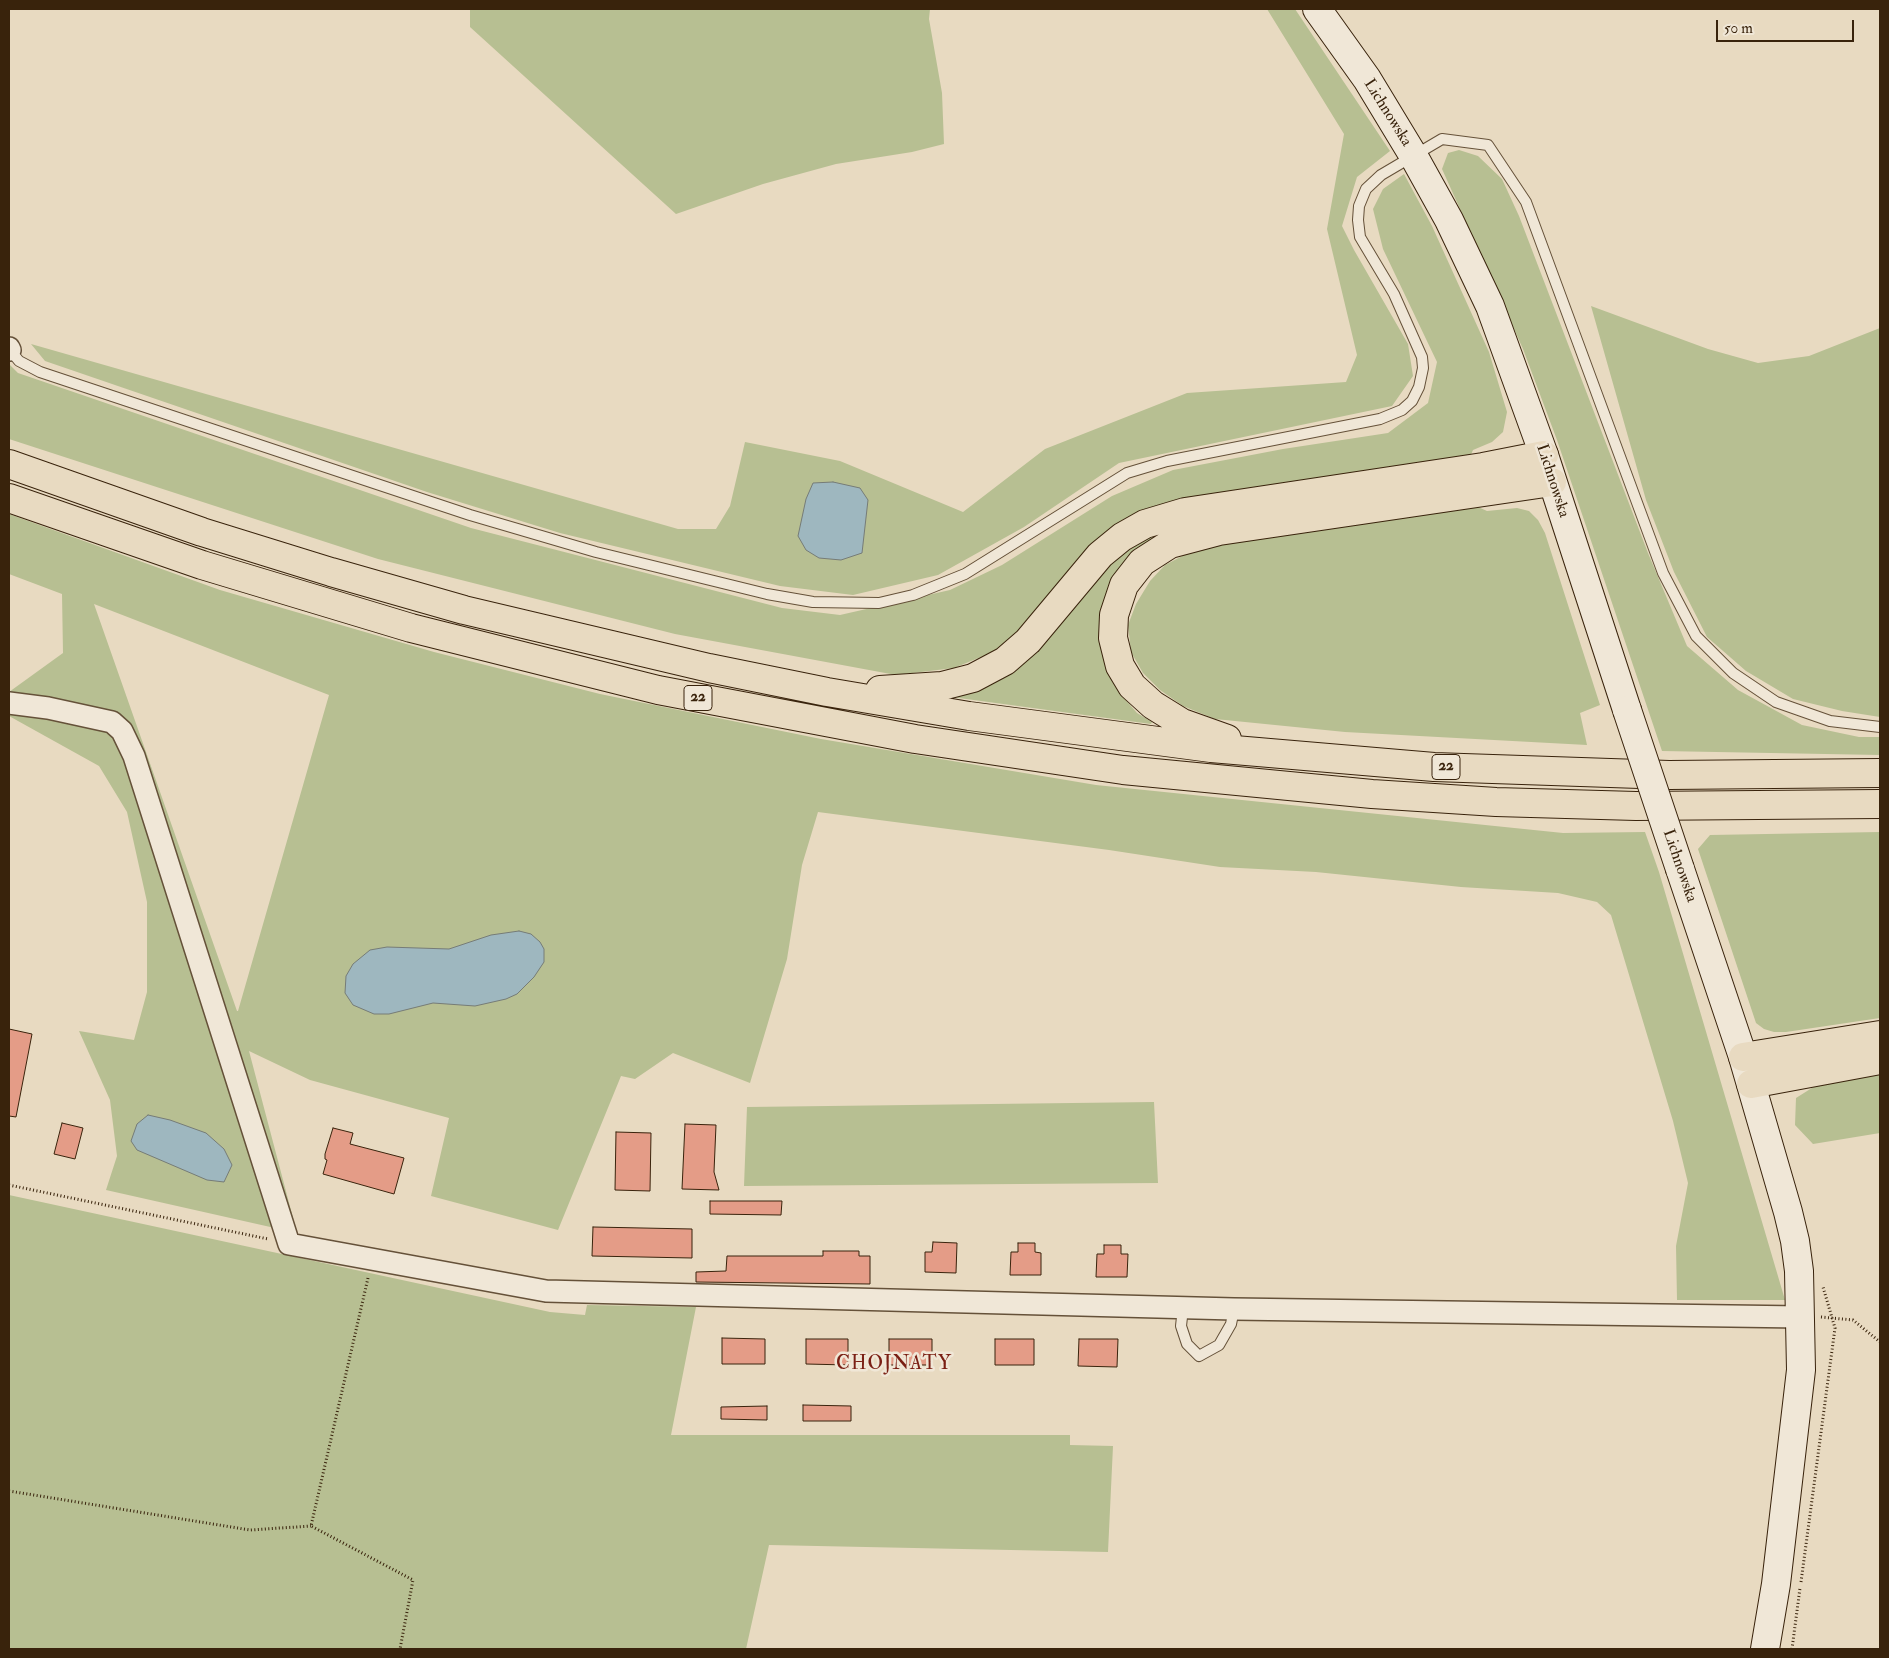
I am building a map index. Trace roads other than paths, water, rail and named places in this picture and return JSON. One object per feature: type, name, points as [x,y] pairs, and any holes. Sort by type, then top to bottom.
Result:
[{"type":"main road","points":[[827,692],[942,686],[985,673],[1009,658],[1028,641],[1090,565],[1111,545],[1132,530],[1167,516],[1483,467],[1544,455]]},
{"type":"main road","name":"22","points":[[9,464],[202,532],[383,588],[612,646],[827,692],[1014,723],[1268,754],[1416,766],[1563,772],[1740,775],[1880,773]]},
{"type":"main road","name":"22","points":[[1268,754],[1182,723],[1153,705],[1132,686],[1120,666],[1113,638],[1114,615],[1124,585],[1142,562],[1170,544],[1219,531],[1552,482]]},
{"type":"main road","name":"22","points":[[9,498],[202,565],[411,628],[667,692],[915,739],[1123,770],[1372,794],[1496,802],[1636,806],[1880,804]]},
{"type":"main road","points":[[1743,1057],[1880,1035]]},
{"type":"main road","points":[[1751,1084],[1880,1060]]},
{"type":"street","name":"Lichnowska","points":[[1317,9],[1366,79],[1413,155],[1449,220],[1490,306],[1544,455],[1743,1057],[1795,1241],[1802,1317],[1801,1370],[1776,1584],[1765,1649]]},
{"type":"street","points":[[9,704],[48,708],[112,722],[122,730],[134,756],[290,1244],[546,1291],[1182,1308],[1802,1317]]},
{"type":"lane","points":[[9,349],[19,361],[40,372],[470,515],[596,552],[767,594],[813,602],[879,603],[913,595],[965,574],[1108,482],[1133,470],[1167,460],[1380,419],[1402,410],[1412,401],[1419,387],[1423,368],[1422,357],[1394,294],[1360,237],[1359,206],[1366,189],[1381,175],[1442,139],[1488,145],[1526,202],[1663,572],[1696,636],[1733,673],[1776,702],[1830,721],[1880,727]]},
{"type":"lane","points":[[1182,1308],[1181,1326],[1187,1344],[1199,1356],[1219,1345],[1231,1324],[1234,1309]]},
{"type":"water","points":[[833,482],[860,488],[868,500],[862,553],[841,560],[819,558],[806,550],[798,536],[806,499],[813,483]]},
{"type":"water","points":[[519,931],[531,934],[540,942],[544,949],[544,962],[534,977],[517,994],[506,999],[475,1006],[433,1003],[389,1014],[374,1014],[353,1005],[345,993],[346,976],[353,964],[370,950],[387,947],[449,949],[491,935]]},
{"type":"water","points":[[148,1115],[170,1120],[206,1133],[224,1149],[232,1165],[224,1182],[207,1180],[137,1150],[131,1141],[137,1124]]},
{"type":"district","name":"CHOJNATY","points":[[894,1365]]}]
